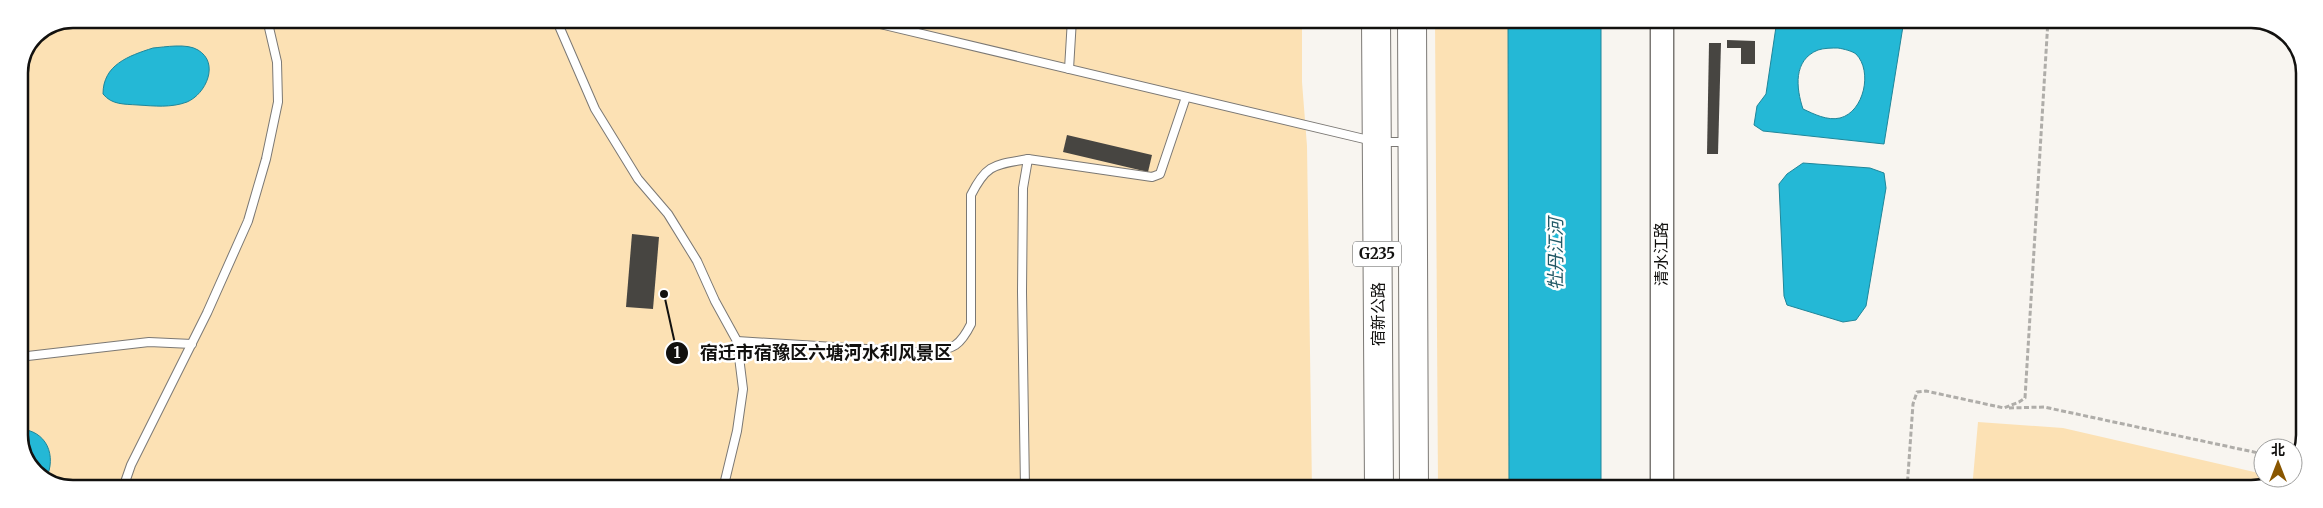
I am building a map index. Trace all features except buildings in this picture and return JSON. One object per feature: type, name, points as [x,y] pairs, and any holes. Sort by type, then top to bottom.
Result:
[{"type":"highway","name":"宿新公路","points":[[1376,28],[1379,480]]},
{"type":"highway","name":"G235","points":[[1412,28],[1414,480]]},
{"type":"street","name":"清水江路","points":[[1662,28],[1662,480]]},
{"type":"lane","points":[[126,480],[131,465],[192,344],[248,221],[266,158],[278,102],[277,62],[268,28]]},
{"type":"lane","points":[[560,28],[595,109],[638,179],[668,214],[697,261],[737,341],[743,389],[737,431],[725,480]]},
{"type":"lane","points":[[897,28],[1377,142],[1412,142]]},
{"type":"lane","points":[[1069,69],[1071,28]]},
{"type":"lane","points":[[737,341],[931,353],[952,348],[963,339],[971,324],[972,195],[979,180],[994,165],[1028,159],[1152,177],[1160,174],[1186,97]]},
{"type":"lane","points":[[1025,480],[1022,292],[1023,188],[1028,159]]},
{"type":"lane","points":[[28,356],[149,342],[192,344]]},
{"type":"path","points":[[2004,408],[2024,398],[2047,28]]},
{"type":"path","points":[[1908,480],[1913,404],[1917,392],[1926,391],[2004,408],[2044,407],[2253,452]]},
{"type":"shaded area","points":[[64,28],[1302,28],[1302,82],[1307,146],[1312,480],[64,480],[50,474],[39,465],[31,453],[28,444],[28,64],[31,55],[41,41],[55,31]]},
{"type":"shaded area","points":[[1435,28],[1508,28],[1509,480],[1438,480]]},
{"type":"shaded area","points":[[1978,422],[2063,428],[2253,472],[2253,480],[1973,480]]},
{"type":"water","name":"牡丹江河","points":[[1508,28],[1601,28],[1601,480],[1509,480]]},
{"type":"water","points":[[1776,28],[1903,28],[1884,144],[1763,131],[1754,125],[1757,106],[1766,94]],"holes":[[[1828,48],[1850,51],[1856,54],[1861,61],[1865,80],[1860,100],[1855,108],[1848,114],[1835,119],[1803,109],[1798,75],[1804,60],[1818,50]]]},
{"type":"water","points":[[188,47],[198,50],[205,56],[208,62],[208,78],[205,85],[194,98],[181,104],[156,106],[114,102],[103,94],[104,84],[112,69],[126,58],[153,48]]},
{"type":"water","points":[[1803,163],[1870,168],[1884,173],[1886,188],[1866,306],[1856,320],[1843,322],[1787,305],[1784,296],[1779,184],[1787,174]]},
{"type":"water","points":[[28,430],[43,439],[47,446],[50,453],[48,473],[43,469],[31,453],[28,444]]},
{"type":"place","name":"宿迁市宿豫区六塘河水利风景区","points":[[664,294]]}]
